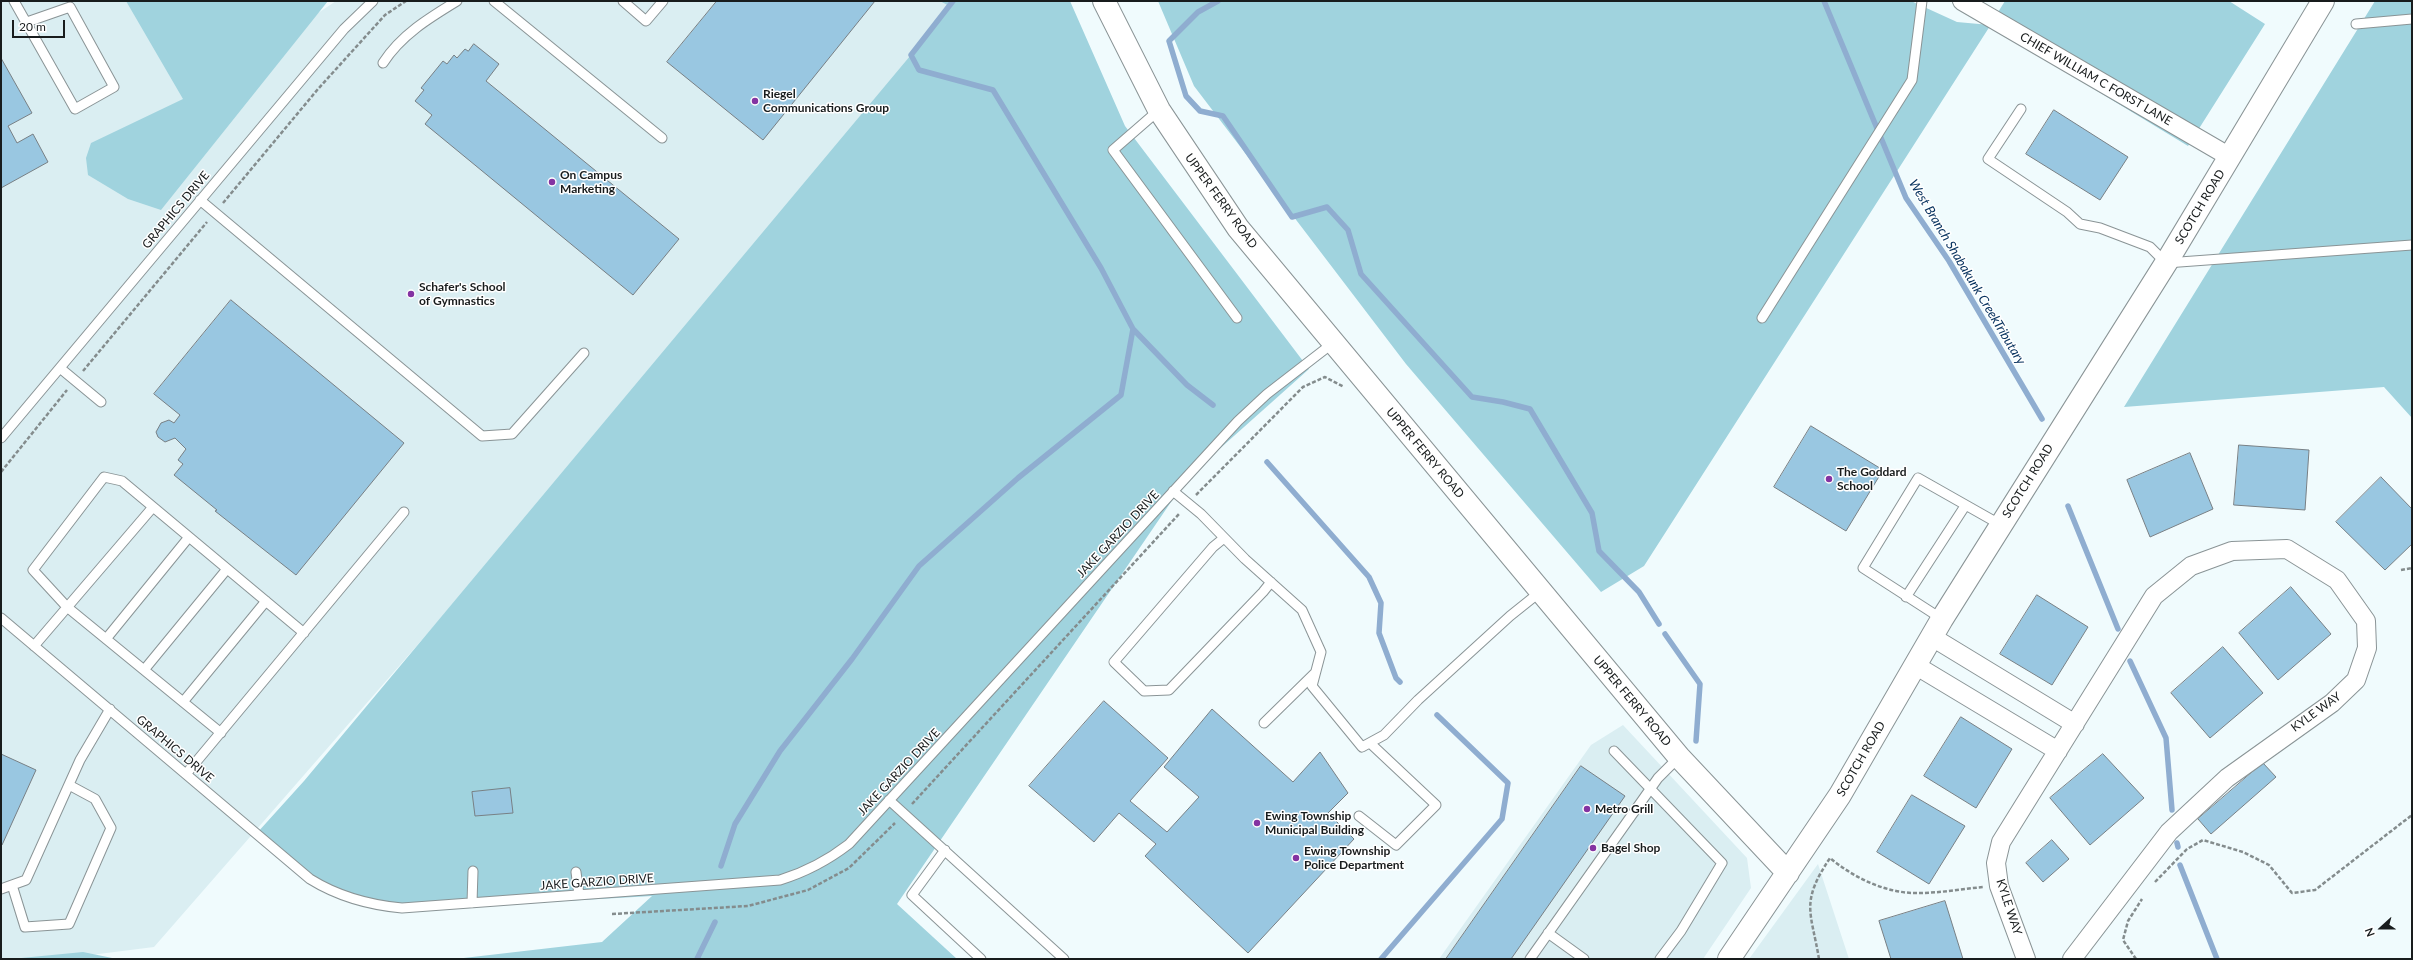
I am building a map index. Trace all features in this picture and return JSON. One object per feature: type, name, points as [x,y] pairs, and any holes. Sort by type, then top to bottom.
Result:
[{"type":"main road","name":"UPPER FERRY ROAD","points":[[1104,1],[1159,110],[1238,228],[1679,757],[1788,873]]},
{"type":"main road","name":"SCOTCH ROAD","points":[[1729,959],[1840,795],[1937,628],[2166,263],[2324,1]]},
{"type":"street","name":"CHIEF WILLIAM C FORST LANE","points":[[1965,2],[2230,157]]},
{"type":"street","name":"KYLE WAY","points":[[2026,959],[1999,886],[1996,863],[2001,842],[2154,596],[2191,566],[2232,551],[2287,549],[2337,580],[2366,622],[2367,648],[2356,680],[2332,703],[2227,778],[2169,832],[2072,959]]},
{"type":"street","points":[[1937,628],[2075,724]]},
{"type":"street","points":[[1915,665],[2058,751]]},
{"type":"lane","points":[[14,1],[75,108],[114,87],[70,7],[26,22]]},
{"type":"lane","name":"GRAPHICS DRIVE","points":[[1,438],[344,29],[372,1]]},
{"type":"lane","points":[[383,63],[395,45],[431,17],[457,1]]},
{"type":"lane","points":[[494,1],[662,138]]},
{"type":"lane","points":[[623,1],[646,20],[663,1]]},
{"type":"lane","points":[[1762,318],[1912,80],[1922,1]]},
{"type":"lane","points":[[2356,24],[2412,19]]},
{"type":"lane","points":[[2021,109],[1988,159],[2067,212],[2080,224],[2100,228],[2150,247],[2166,263],[2412,244]]},
{"type":"lane","points":[[1159,110],[1113,150],[1237,318]]},
{"type":"lane","points":[[200,200],[482,436],[512,434],[584,354]]},
{"type":"lane","name":"JAKE GARZIO DRIVE","points":[[337,893],[373,905],[402,908],[780,880],[805,872],[828,860],[849,844],[1173,491],[1244,416],[1267,394],[1333,343]]},
{"type":"lane","points":[[60,368],[101,402]]},
{"type":"lane","points":[[221,733],[67,607],[33,570],[104,477],[122,480],[304,633]]},
{"type":"lane","points":[[1937,628],[1906,597],[1863,568],[1918,478],[1965,506],[2001,525]]},
{"type":"lane","points":[[1173,491],[1188,503],[1302,610],[1321,652],[1312,686],[1362,747],[1384,736],[1424,694],[1510,616],[1540,592]]},
{"type":"lane","points":[[1906,597],[1965,506]]},
{"type":"lane","points":[[34,646],[153,507]]},
{"type":"lane","points":[[186,774],[404,512]]},
{"type":"lane","points":[[106,639],[189,537]]},
{"type":"lane","points":[[1224,538],[1213,547],[1114,662],[1144,690],[1169,690],[1271,582]]},
{"type":"lane","points":[[144,670],[227,569]]},
{"type":"lane","points":[[183,702],[266,601]]},
{"type":"lane","name":"GRAPHICS DRIVE","points":[[1,618],[310,879],[337,893]]},
{"type":"lane","points":[[1264,723],[1316,672]]},
{"type":"lane","points":[[1,889],[26,880],[69,785],[110,709]]},
{"type":"lane","points":[[1359,816],[1396,845],[1436,805],[1370,742]]},
{"type":"lane","points":[[1614,752],[1722,862],[1681,931],[1660,959]]},
{"type":"lane","points":[[1530,959],[1658,778],[1679,757]]},
{"type":"lane","points":[[12,885],[25,927],[69,924],[111,828],[94,799],[69,785]]},
{"type":"lane","points":[[889,800],[1064,959]]},
{"type":"lane","points":[[945,850],[912,895],[981,959]]},
{"type":"lane","points":[[472,903],[473,871]]},
{"type":"lane","points":[[576,872],[579,895]]},
{"type":"lane","points":[[1548,933],[1584,959]]},
{"type":"path","points":[[1,472],[75,380],[318,89],[385,15],[406,1]]},
{"type":"path","points":[[612,914],[748,906],[808,890],[849,868],[904,813],[1208,480],[1303,387],[1325,377],[1346,388]]},
{"type":"path","points":[[2401,570],[2412,568]]},
{"type":"path","points":[[2150,888],[2187,849],[2203,840],[2243,852],[2269,866],[2292,893],[2315,890],[2412,815]]},
{"type":"path","points":[[1819,959],[1810,921],[1810,896],[1830,858],[1848,873],[1891,890],[1919,893],[1999,886]]},
{"type":"path","points":[[2136,959],[2123,940],[2128,921],[2145,894]]},
{"type":"shaded area","points":[[1,1],[142,1],[216,81],[336,1],[964,1],[919,70],[154,947],[59,959],[1,959]]},
{"type":"shaded area","points":[[126,1],[328,1],[161,210],[128,199],[88,175],[86,158],[91,143],[183,99]]},
{"type":"shaded area","points":[[940,1],[1070,1],[1125,126],[1309,369],[1188,477],[897,904],[957,959],[455,959],[602,942],[652,896],[388,911],[300,876],[257,833],[304,781],[951,7]]},
{"type":"shaded area","points":[[1158,1],[1911,1],[1957,22],[1990,25],[2005,1],[2229,1],[2265,24],[2188,146],[1990,26],[1644,566],[1601,592],[1406,364],[1194,86]]},
{"type":"shaded area","points":[[2375,1],[2412,1],[2412,418],[2384,387],[2124,407]]},
{"type":"shaded area","points":[[1623,725],[1747,858],[1751,888],[1703,959],[1439,959],[1591,745]]},
{"type":"shaded area","points":[[1818,864],[1849,959],[1749,959]]},
{"type":"shaded area","points":[[83,952],[117,959],[11,959]]},
{"type":"building","name":"Riegel Communications Group","points":[[717,1],[875,1],[763,140],[667,62]]},
{"type":"building","name":"On Campus Marketing","points":[[474,44],[499,64],[486,81],[679,239],[633,295],[425,124],[432,115],[415,101],[424,90],[421,88],[443,61],[447,64],[454,55],[457,58],[465,49],[468,51]]},
{"type":"building","points":[[1,58],[32,113],[8,126],[17,143],[33,134],[48,162],[1,188]]},
{"type":"building","points":[[2054,110],[2128,157],[2100,200],[2026,154]]},
{"type":"building","points":[[231,300],[404,443],[296,575],[215,511],[217,510],[174,475],[183,464],[178,460],[186,449],[175,438],[165,442],[158,437],[156,432],[161,423],[169,420],[174,423],[180,415],[154,394]]},
{"type":"building","name":"The Goddard School","points":[[1811,426],[1883,470],[1846,531],[1774,487]]},
{"type":"building","points":[[2239,445],[2309,450],[2305,510],[2234,505]]},
{"type":"building","points":[[2190,453],[2213,509],[2150,537],[2127,480]]},
{"type":"building","points":[[2381,477],[2412,509],[2412,544],[2385,570],[2336,522]]},
{"type":"building","points":[[2291,587],[2331,634],[2278,680],[2239,633]]},
{"type":"building","points":[[2037,595],[2088,627],[2052,685],[2000,654]]},
{"type":"building","points":[[2223,647],[2263,693],[2210,738],[2171,693]]},
{"type":"building","name":"Ewing Township Municipal Building","points":[[1104,701],[1168,758],[1130,801],[1167,832],[1199,797],[1164,767],[1212,709],[1293,782],[1320,752],[1348,793],[1328,813],[1354,839],[1248,953],[1145,856],[1156,844],[1119,813],[1094,842],[1029,786]]},
{"type":"building","points":[[1961,717],[2012,749],[1976,808],[1924,776]]},
{"type":"building","points":[[1,754],[36,770],[2,845],[1,844]]},
{"type":"building","points":[[2103,754],[2144,798],[2090,845],[2050,798]]},
{"type":"building","points":[[2263,763],[2276,777],[2211,834],[2198,819]]},
{"type":"building","points":[[1581,766],[1625,796],[1511,959],[1446,959]]},
{"type":"building","points":[[510,788],[513,813],[475,816],[472,792]]},
{"type":"building","points":[[1912,795],[1965,826],[1929,884],[1877,852]]},
{"type":"building","points":[[2052,840],[2069,859],[2043,882],[2026,863]]},
{"type":"building","points":[[1945,901],[1963,959],[1891,959],[1879,921]]},
{"type":"waterway","points":[[721,866],[735,824],[780,751],[852,659],[919,566],[1018,478],[1121,395],[1133,329],[1101,268],[993,90],[919,70],[911,55],[953,1]]},
{"type":"waterway","points":[[1218,1],[1198,12],[1169,41],[1186,96],[1200,111],[1223,116],[1292,217],[1327,207],[1348,230],[1361,274],[1472,397],[1503,402],[1530,409],[1592,513],[1599,551],[1639,592],[1659,624]]},
{"type":"waterway","name":"West Branch Shabakunk CreekTributary","points":[[1824,1],[1906,198],[1949,261],[2042,419]]},
{"type":"waterway","points":[[1133,329],[1187,385],[1213,405]]},
{"type":"waterway","points":[[1267,462],[1369,577],[1381,603],[1379,633],[1396,678],[1400,682]]},
{"type":"waterway","name":"West Branch Shabakunk CreekTributary","points":[[2068,506],[2118,629]]},
{"type":"waterway","points":[[1665,634],[1700,684],[1696,741]]},
{"type":"waterway","name":"West Branch Shabakunk CreekTributary","points":[[2130,661],[2166,738],[2172,810]]},
{"type":"waterway","points":[[1381,959],[1502,819],[1508,783],[1437,715]]},
{"type":"waterway","name":"West Branch Shabakunk CreekTributary","points":[[2177,843],[2178,847]]},
{"type":"waterway","name":"West Branch Shabakunk CreekTributary","points":[[2180,865],[2217,959]]},
{"type":"waterway","points":[[697,959],[715,922]]},
{"type":"place","name":"Riegel Communications Group","points":[[755,101]]},
{"type":"place","name":"On Campus Marketing","points":[[552,182]]},
{"type":"place","name":"Schafer's School of Gymnastics","points":[[411,294]]},
{"type":"place","name":"The Goddard School","points":[[1829,479]]},
{"type":"place","name":"Metro Grill","points":[[1587,809]]},
{"type":"place","name":"Ewing Township Municipal Building","points":[[1257,823]]},
{"type":"place","name":"Bagel Shop","points":[[1593,848]]},
{"type":"place","name":"Ewing Township Police Department","points":[[1296,858]]}]
